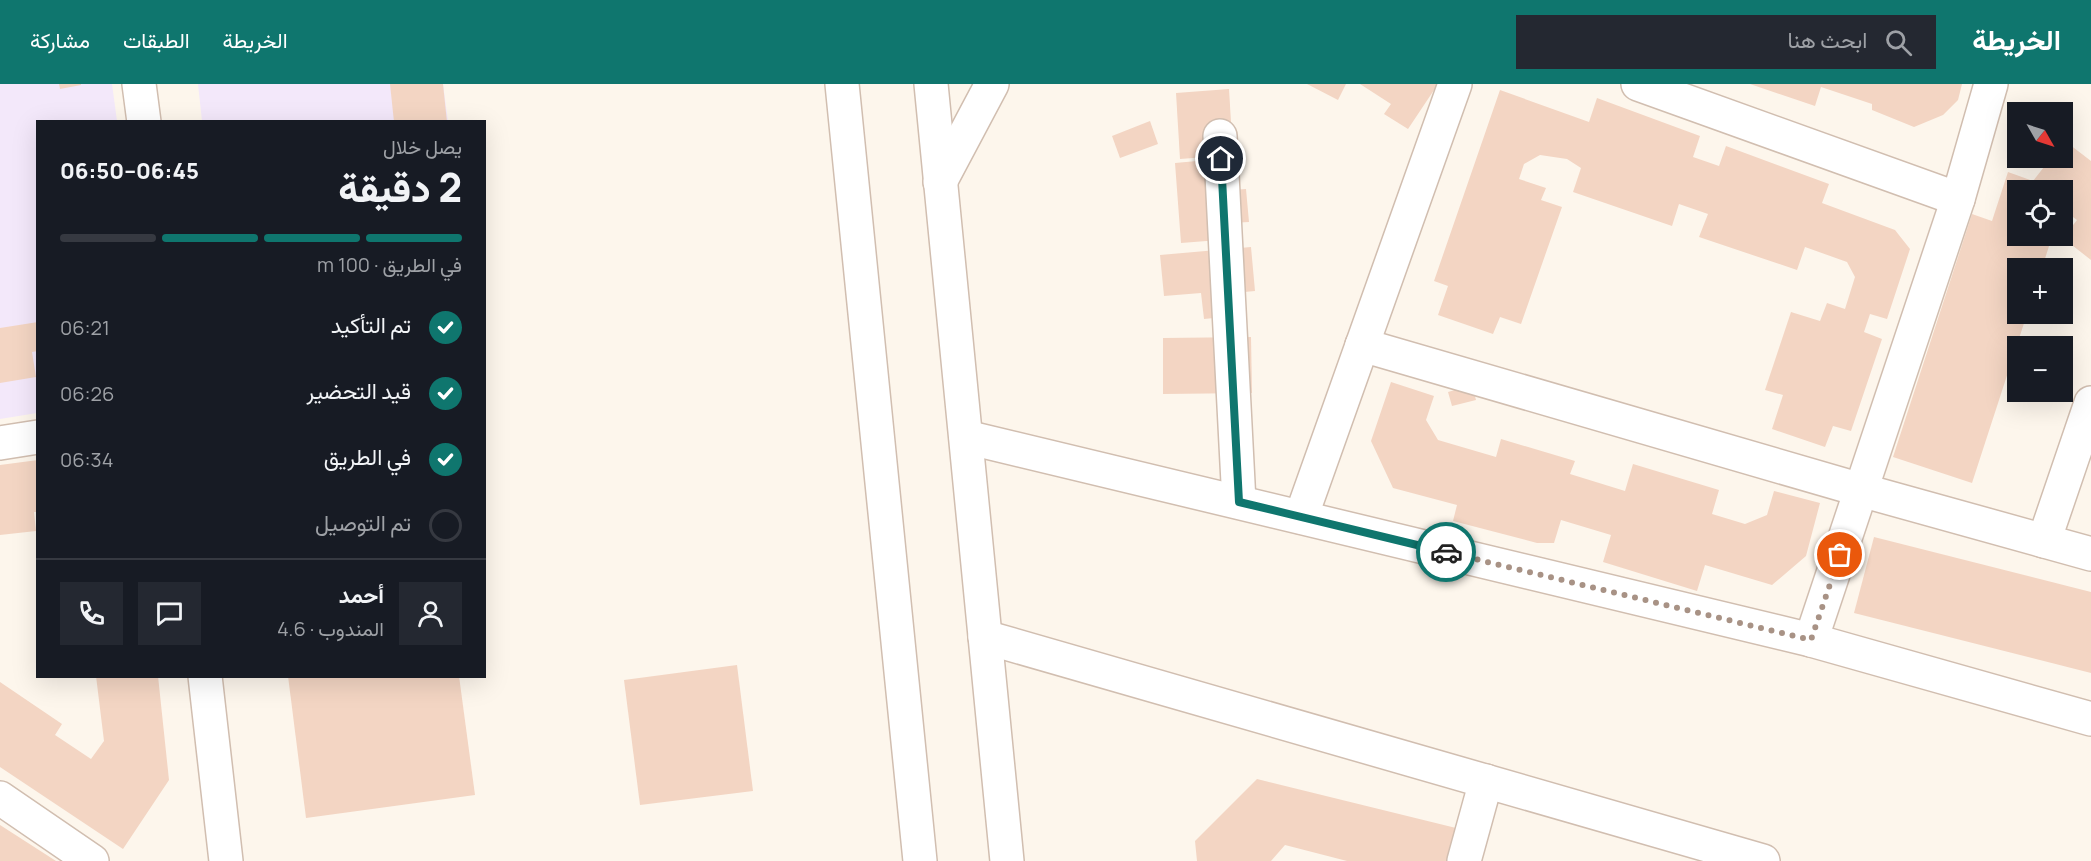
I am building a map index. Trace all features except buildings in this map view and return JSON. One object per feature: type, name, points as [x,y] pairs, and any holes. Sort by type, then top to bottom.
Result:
[{"type":"street","points":[[139,84],[144,120]]},
{"type":"street","points":[[842,84],[920,861]]},
{"type":"street","points":[[931,84],[1007,861]]},
{"type":"street","points":[[940,182],[992,84]]},
{"type":"street","points":[[1301,518],[1455,84]]},
{"type":"street","points":[[1638,84],[1958,199]]},
{"type":"street","points":[[1811,640],[1958,199],[1991,84]]},
{"type":"street","points":[[1220,136],[1239,502]]},
{"type":"street","points":[[1362,345],[1861,490],[2091,554]]},
{"type":"street","points":[[2044,541],[2091,403]]},
{"type":"street","points":[[966,437],[1811,640],[2091,719]]},
{"type":"street","points":[[0,443],[36,438]]},
{"type":"street","points":[[985,637],[1763,861]]},
{"type":"street","points":[[205,678],[226,861]]},
{"type":"street","points":[[1464,861],[1486,781]]},
{"type":"street","points":[[0,798],[92,861]]},
{"type":"shaded area","points":[[0,84],[112,84],[117,120],[36,120],[36,413],[0,419]]},
{"type":"shaded area","points":[[198,84],[443,84],[448,120],[202,120]]},
{"type":"way so far","points":[[1446,552],[1811,640],[1840,555]]},
{"type":"route","points":[[1221,159],[1239,502],[1446,552]]}]
